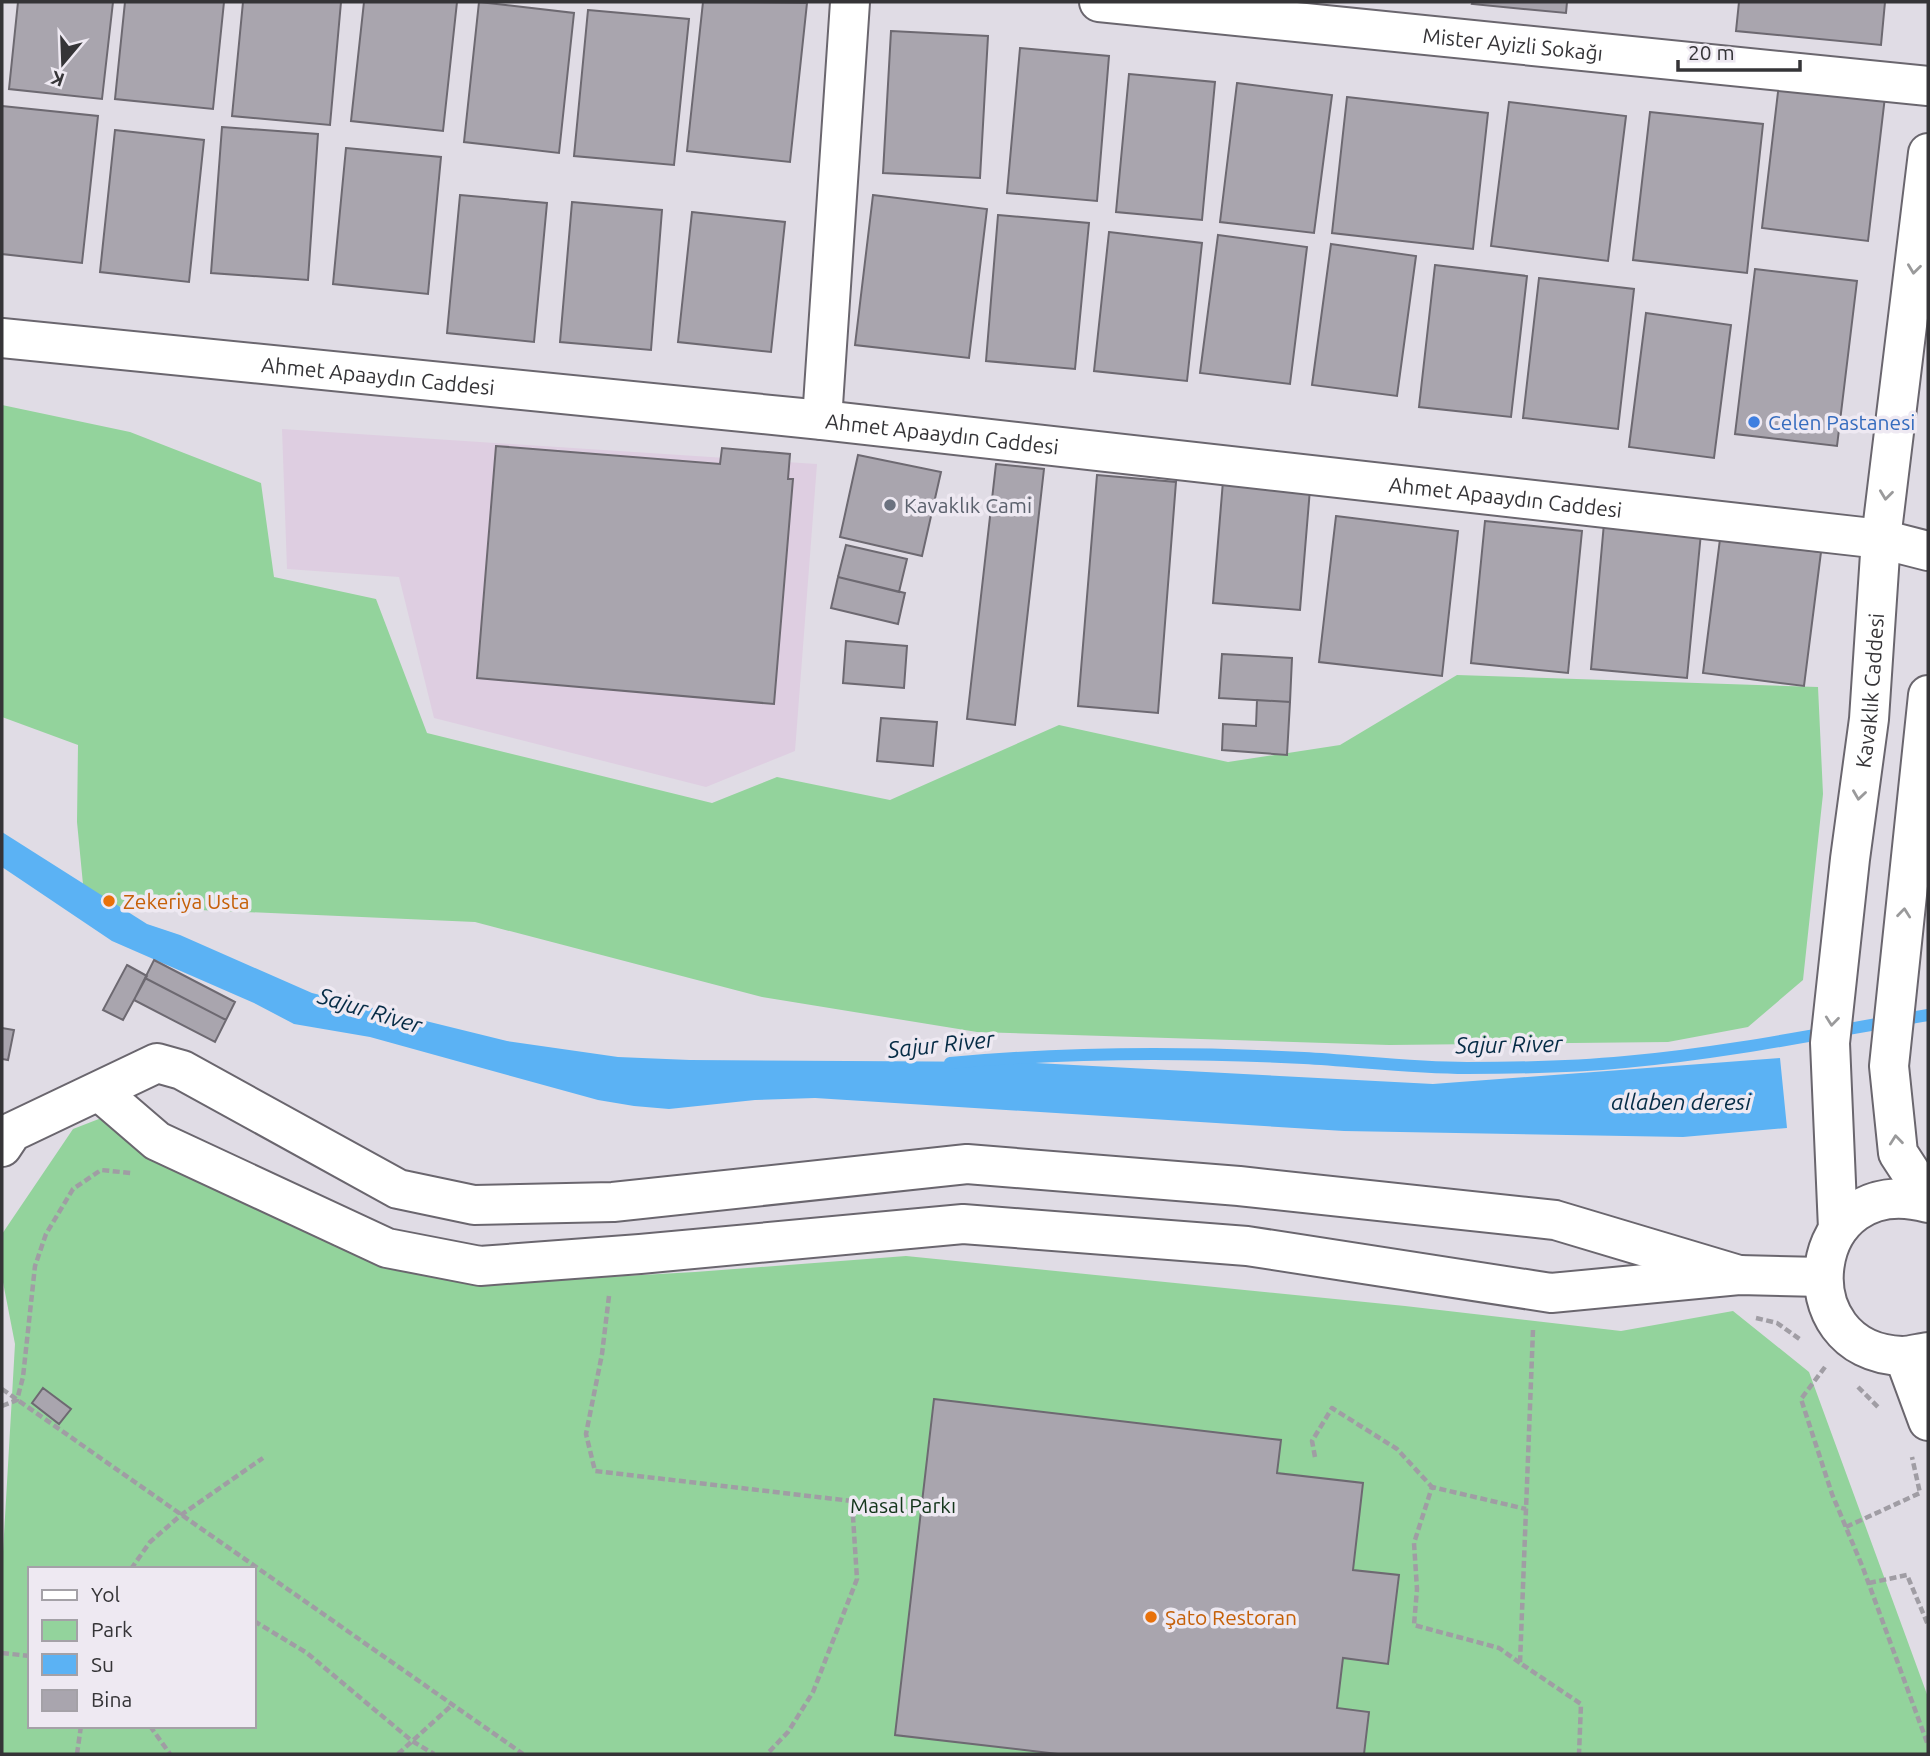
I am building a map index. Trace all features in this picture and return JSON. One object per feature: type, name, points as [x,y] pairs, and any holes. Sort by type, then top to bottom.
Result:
[{"type":"street","points":[[822,420],[850,2]]},
{"type":"street","name":"Mister Ayizli Sokağı","points":[[1099,2],[1928,86]]},
{"type":"street","name":"Kavaklık Caddesi","points":[[1838,1229],[1830,1043],[1850,859],[1869,719],[1881,539],[1928,153]]},
{"type":"street","name":"Ahmet Apaaydın Caddesi","points":[[2,338],[822,420],[1881,539],[1928,551]]},
{"type":"street","points":[[1928,695],[1889,1066],[1898,1153],[1928,1201]]},
{"type":"street","points":[[2,1147],[12,1132],[157,1063],[182,1070],[398,1189],[474,1205],[613,1202],[967,1164],[1238,1186],[1555,1220],[1739,1275]]},
{"type":"street","points":[[100,1092],[158,1140],[387,1248],[480,1266],[963,1224],[1247,1246],[1551,1293],[1739,1275],[1822,1277]]},
{"type":"street","points":[[1920,1435],[1916,1354],[1879,1353],[1856,1342],[1838,1324],[1826,1302],[1822,1277],[1826,1252],[1838,1229],[1853,1214],[1871,1204],[1891,1199],[1928,1201]]},
{"type":"path","points":[[17,1400],[23,1377],[35,1266],[46,1234],[73,1189],[101,1170],[139,1174]]},
{"type":"path","points":[[610,1289],[602,1354],[586,1434],[595,1471],[852,1501],[857,1579],[813,1692],[788,1732],[767,1754]]},
{"type":"path","points":[[1520,1663],[1534,1290]]},
{"type":"path","points":[[596,1301],[609,1300]]},
{"type":"path","points":[[1830,1360],[1801,1399],[1832,1494],[1869,1583],[1928,1745]]},
{"type":"path","points":[[1850,1380],[1879,1409]]},
{"type":"path","points":[[2,1389],[255,1567]]},
{"type":"path","points":[[2,1406],[17,1400]]},
{"type":"path","points":[[1315,1457],[1312,1441],[1332,1408],[1397,1449],[1432,1487],[1526,1509]]},
{"type":"path","points":[[1846,1527],[1920,1493],[1920,1435]]},
{"type":"path","points":[[132,1567],[150,1542],[181,1515],[263,1458]]},
{"type":"path","points":[[1432,1487],[1414,1543],[1417,1588],[1414,1625],[1499,1648],[1581,1704],[1579,1754]]},
{"type":"path","points":[[256,1568],[523,1754]]},
{"type":"path","points":[[1869,1583],[1907,1575],[1928,1625]]},
{"type":"path","points":[[256,1622],[307,1653],[412,1741],[434,1754]]},
{"type":"path","points":[[2,1653],[28,1656]]},
{"type":"path","points":[[398,1754],[452,1705]]},
{"type":"path","points":[[76,1754],[81,1728]]},
{"type":"path","points":[[151,1728],[170,1754]]},
{"type":"shaded area","points":[[282,429],[817,464],[795,751],[706,787],[434,718],[399,577],[287,569]]},
{"type":"green space","points":[[2,405],[130,432],[261,483],[274,577],[376,599],[427,733],[712,803],[777,777],[890,800],[1059,725],[1228,762],[1340,745],[1457,675],[1818,687],[1823,794],[1803,980],[1748,1027],[1668,1042],[1389,1045],[977,1032],[762,997],[475,922],[85,905],[77,822],[78,745],[2,717]]},
{"type":"green space","name":"Masal Parkı","points":[[104,1117],[483,1284],[906,1256],[1405,1306],[1621,1331],[1733,1311],[1809,1372],[1928,1697],[1928,1754],[2,1754],[2,1569],[15,1344],[2,1277],[2,1234],[73,1129]]},
{"type":"water","name":"allaben deresi","points":[[2,832],[147,924],[180,935],[312,993],[507,1041],[618,1057],[1017,1062],[1433,1084],[1780,1058],[1787,1128],[1683,1137],[1344,1131],[815,1098],[755,1100],[669,1109],[634,1106],[598,1100],[370,1037],[294,1024],[254,1003],[112,941],[2,867]]},
{"type":"building","points":[[18,2],[113,2],[102,99],[9,89]]},
{"type":"building","points":[[125,2],[224,2],[213,109],[115,99]]},
{"type":"building","points":[[243,2],[341,2],[330,125],[232,116]]},
{"type":"building","points":[[364,2],[457,2],[443,131],[351,121]]},
{"type":"building","points":[[479,2],[574,13],[559,153],[464,142]]},
{"type":"building","points":[[703,2],[807,3],[790,162],[687,151]]},
{"type":"building","points":[[1567,2],[1566,13],[1472,4]]},
{"type":"building","points":[[1739,2],[1885,2],[1881,45],[1736,31]]},
{"type":"building","points":[[588,10],[689,19],[674,165],[574,156]]},
{"type":"building","points":[[891,31],[988,36],[980,178],[883,173]]},
{"type":"building","points":[[1020,48],[1109,56],[1097,201],[1007,193]]},
{"type":"building","points":[[1129,74],[1215,82],[1202,220],[1116,212]]},
{"type":"building","points":[[1780,75],[1886,88],[1868,241],[1762,228]]},
{"type":"building","points":[[1237,83],[1332,95],[1314,233],[1220,222]]},
{"type":"building","points":[[1347,97],[1488,113],[1473,249],[1332,233]]},
{"type":"building","points":[[1509,102],[1626,116],[1608,261],[1491,246]]},
{"type":"building","points":[[2,106],[98,116],[82,263],[2,254]]},
{"type":"building","points":[[1650,112],[1763,124],[1747,273],[1633,260]]},
{"type":"building","points":[[222,127],[318,134],[308,280],[211,273]]},
{"type":"building","points":[[115,130],[204,140],[189,282],[100,272]]},
{"type":"building","points":[[346,148],[441,157],[428,294],[333,284]]},
{"type":"building","points":[[460,195],[547,203],[534,342],[447,333]]},
{"type":"building","points":[[873,195],[987,209],[969,358],[855,345]]},
{"type":"building","points":[[572,202],[662,210],[651,350],[560,342]]},
{"type":"building","points":[[692,212],[785,222],[771,352],[678,342]]},
{"type":"building","points":[[998,215],[1089,223],[1075,369],[986,361]]},
{"type":"building","points":[[1109,232],[1202,243],[1187,381],[1094,371]]},
{"type":"building","points":[[1218,235],[1307,247],[1290,384],[1200,373]]},
{"type":"building","points":[[1331,244],[1416,256],[1397,396],[1312,385]]},
{"type":"building","points":[[1435,265],[1527,276],[1511,417],[1419,407]]},
{"type":"building","points":[[1755,269],[1857,281],[1837,446],[1735,434]]},
{"type":"building","points":[[1539,278],[1634,289],[1618,429],[1523,418]]},
{"type":"building","points":[[1646,313],[1731,325],[1714,458],[1629,447]]},
{"type":"building","points":[[496,446],[720,464],[722,448],[790,454],[788,479],[793,479],[774,704],[477,678]]},
{"type":"building","name":"Kavaklık Cami","points":[[858,455],[941,472],[922,556],[840,537]]},
{"type":"building","points":[[996,464],[1044,469],[1015,725],[967,719]]},
{"type":"building","points":[[1097,475],[1176,482],[1158,713],[1078,706]]},
{"type":"building","points":[[1223,481],[1310,489],[1300,610],[1213,603]]},
{"type":"building","points":[[1336,516],[1458,531],[1442,676],[1319,662]]},
{"type":"building","points":[[1485,521],[1582,531],[1568,673],[1471,663]]},
{"type":"building","points":[[1604,523],[1701,533],[1687,678],[1591,669]]},
{"type":"building","points":[[1720,539],[1821,552],[1804,686],[1703,673]]},
{"type":"building","points":[[846,545],[907,559],[899,592],[838,577]]},
{"type":"building","points":[[838,577],[905,593],[898,624],[831,608]]},
{"type":"building","points":[[846,641],[907,646],[904,688],[843,683]]},
{"type":"building","points":[[1222,654],[1292,658],[1290,702],[1219,698]]},
{"type":"building","points":[[1257,700],[1290,702],[1287,755],[1222,750],[1223,724],[1256,726]]},
{"type":"building","points":[[881,718],[937,722],[933,766],[877,761]]},
{"type":"building","points":[[154,960],[235,1002],[226,1020],[145,978]]},
{"type":"building","points":[[127,965],[147,976],[123,1020],[103,1010]]},
{"type":"building","points":[[145,978],[226,1020],[215,1042],[134,1000]]},
{"type":"building","points":[[2,1028],[14,1030],[8,1060],[2,1059]]},
{"type":"building","points":[[43,1388],[71,1409],[59,1424],[32,1403]]},
{"type":"building","name":"Şato Restoran","points":[[934,1399],[1281,1440],[1277,1473],[1363,1483],[1353,1570],[1399,1575],[1388,1664],[1343,1658],[1337,1708],[1369,1712],[1364,1754],[1058,1754],[895,1735]]},
{"type":"waterway","name":"Sajur River","points":[[950,1063],[1082,1055],[1171,1054],[1304,1058],[1446,1068],[1566,1066],[1701,1053],[1928,1015]]},
{"type":"place","name":"Celen Pastanesi","points":[[1754,422]]},
{"type":"place","name":"Kavaklık Cami","points":[[890,505]]},
{"type":"place","name":"Zekeriya Usta","points":[[109,901]]},
{"type":"place","name":"Şato Restoran","points":[[1151,1617]]}]
